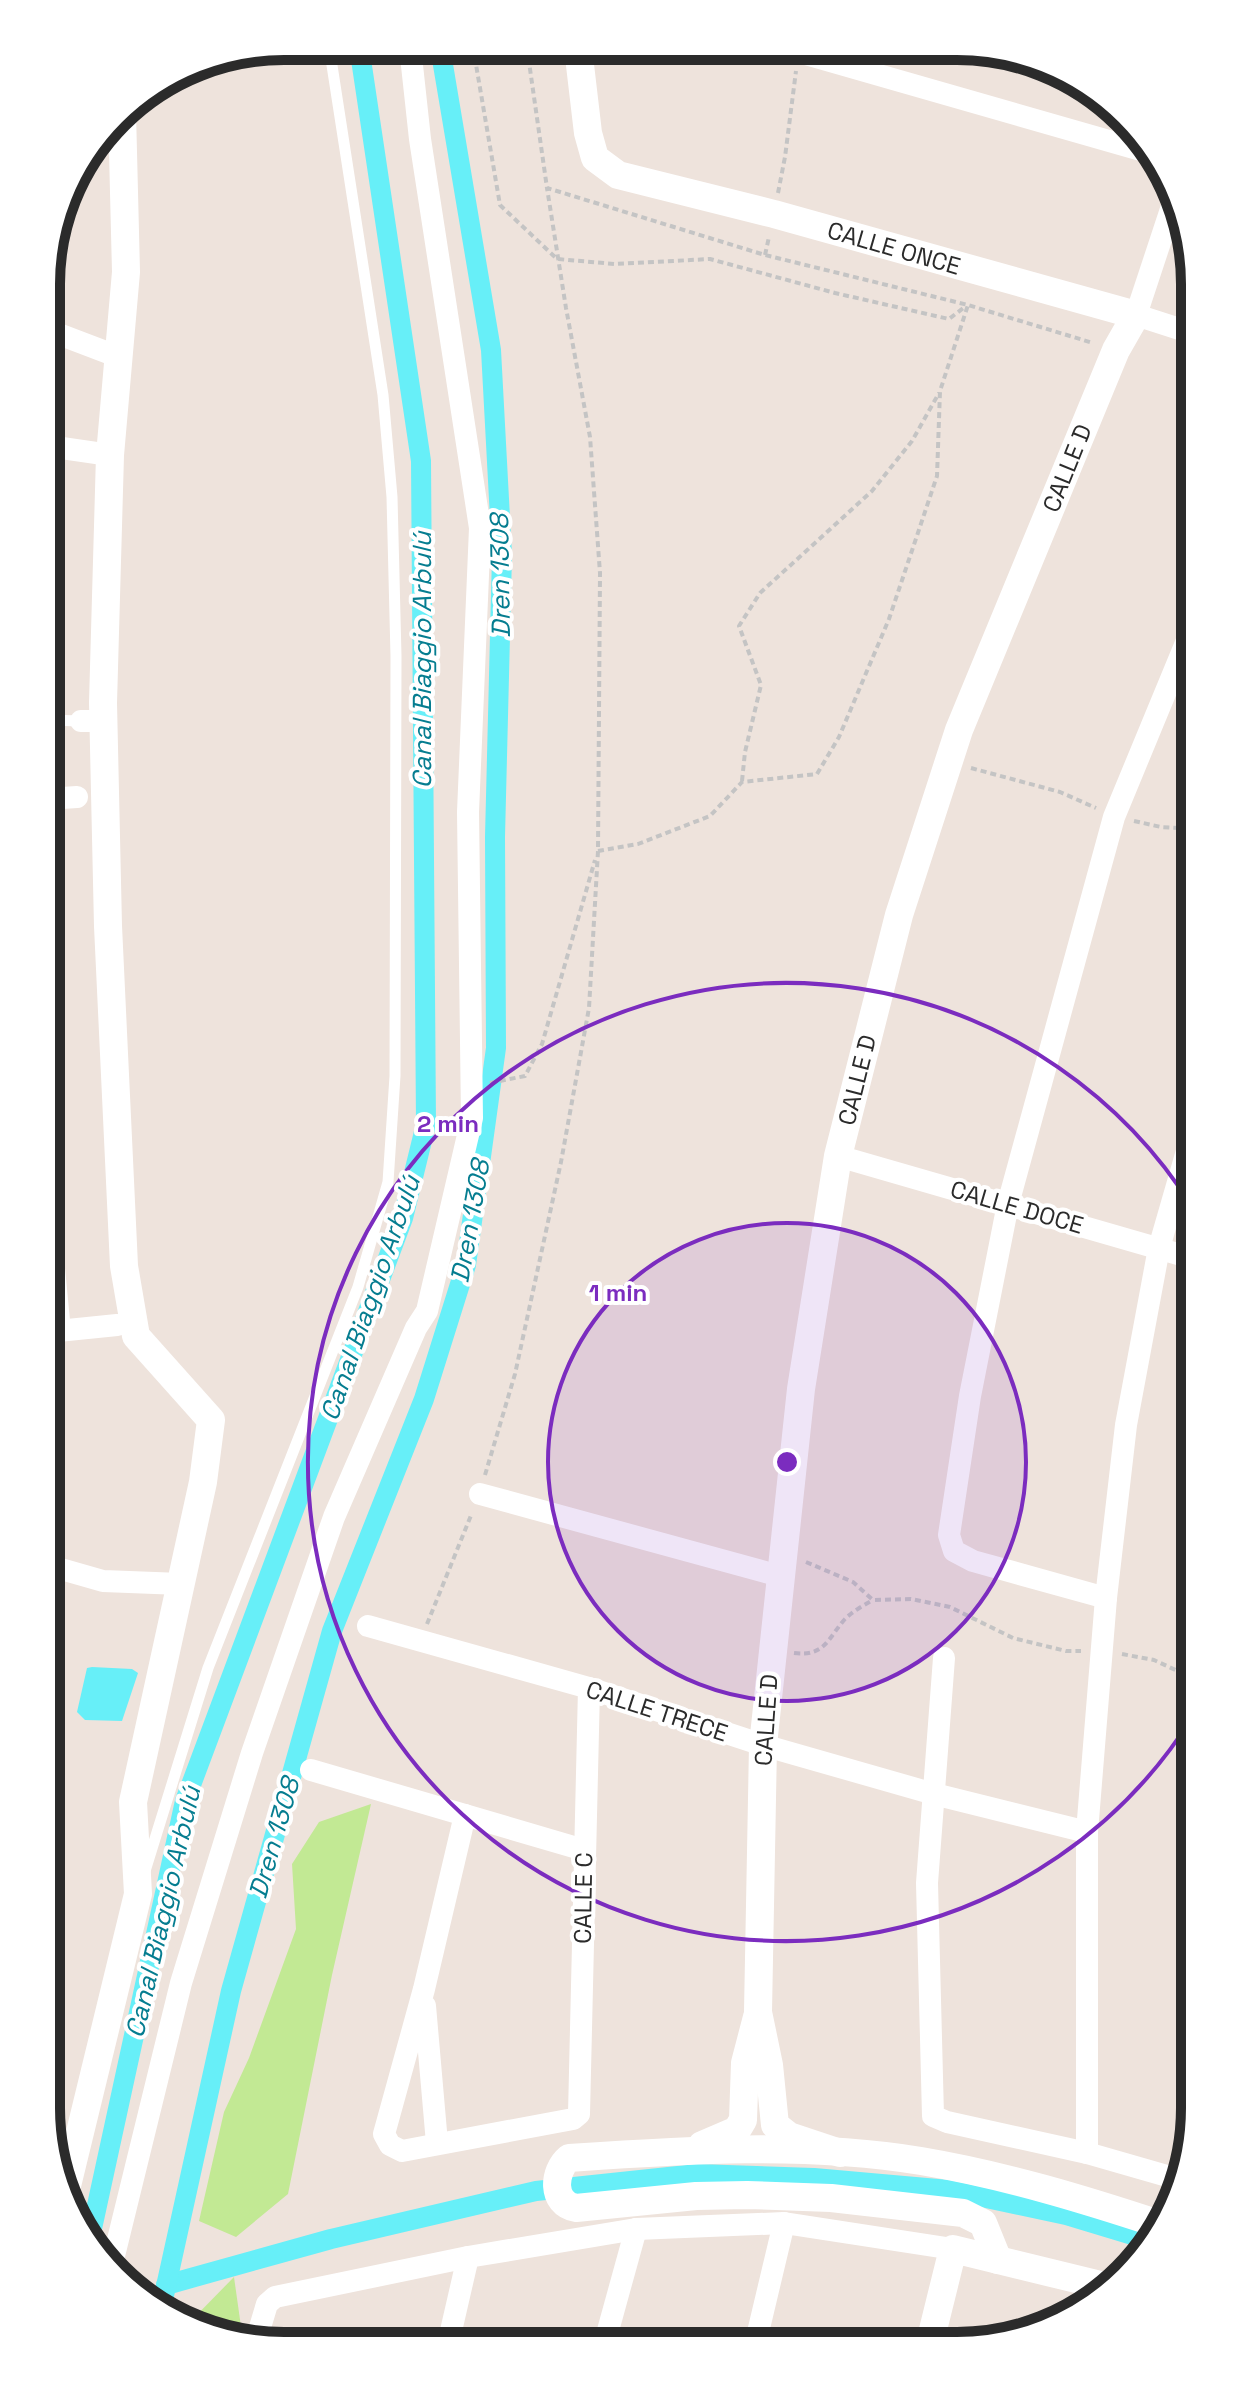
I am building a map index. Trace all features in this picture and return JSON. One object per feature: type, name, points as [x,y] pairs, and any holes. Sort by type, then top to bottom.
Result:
[{"type":"street","points":[[115,2253],[181,1983],[252,1753],[334,1517],[416,1328],[427,1311],[472,1118],[468,812],[480,528],[420,139],[411,60]]},
{"type":"street","name":"CALLE ONCE","points":[[579,60],[588,133],[595,158],[618,175],[774,214],[1181,329]]},
{"type":"street","points":[[825,60],[1134,148]]},
{"type":"street","points":[[70,2173],[138,1894],[133,1802],[203,1482],[211,1420],[136,1336],[124,1266],[108,926],[92,721],[126,272],[119,133]]},
{"type":"street","name":"CALLE D","points":[[840,2153],[789,2136],[775,2125],[769,2065],[758,2012],[763,1745],[801,1389],[838,1156],[899,915],[959,730],[1116,350],[1136,315],[1169,214]]},
{"type":"street","points":[[60,335],[119,357]]},
{"type":"street","points":[[60,448],[110,455]]},
{"type":"street","points":[[1106,1598],[973,1561],[954,1551],[949,1535],[970,1396],[1008,1204],[1114,817],[1181,655]]},
{"type":"street","points":[[60,798],[77,797]]},
{"type":"street","name":"CALLE DOCE","points":[[838,1156],[1181,1255]]},
{"type":"street","points":[[1087,2153],[1087,1832],[1100,1652],[1126,1425],[1159,1248],[1181,1172]]},
{"type":"street","points":[[60,1330],[117,1325]]},
{"type":"street","points":[[480,1494],[781,1564]]},
{"type":"street","points":[[60,1569],[103,1581],[181,1584]]},
{"type":"street","name":"CALLE TRECE","points":[[368,1626],[589,1688],[763,1745],[934,1794],[1087,1832]]},
{"type":"street","points":[[944,1658],[927,1883],[933,2116],[947,2122],[1087,2153],[1170,2177]]},
{"type":"street","name":"CALLE C","points":[[437,2143],[573,2119],[579,2114],[589,1688]]},
{"type":"street","points":[[311,1770],[584,1850]]},
{"type":"street","points":[[424,1989],[437,2143],[402,2151],[387,2142],[384,2134],[424,1989],[465,1815]]},
{"type":"street","name":"CALLE D","points":[[681,2150],[728,2135],[737,2130],[743,2120],[745,2063],[758,2012]]},
{"type":"street","points":[[395,2092],[414,2087],[433,2095]]},
{"type":"street","points":[[998,2260],[983,2223],[963,2213],[859,2200],[696,2196],[576,2208],[567,2206],[558,2187],[561,2165],[569,2158],[681,2150],[757,2149],[840,2153],[920,2161],[1060,2191],[1150,2221]]},
{"type":"street","points":[[259,2330],[267,2304],[275,2297],[468,2257],[636,2229],[784,2223],[953,2249],[1094,2285]]},
{"type":"street","points":[[758,2332],[784,2223]]},
{"type":"street","points":[[608,2332],[636,2229]]},
{"type":"street","points":[[932,2332],[953,2249]]},
{"type":"street","points":[[451,2332],[468,2257]]},
{"type":"lane","points":[[138,1894],[208,1668],[358,1287],[388,1182],[395,1045],[396,656],[392,497],[383,395],[331,60]]},
{"type":"lane","points":[[60,720],[92,721]]},
{"type":"path","points":[[475,60],[500,205],[557,259],[615,264],[710,259],[835,293],[949,319],[968,305],[940,391],[912,441],[872,491],[760,593],[739,626],[761,685],[745,752],[742,782],[710,816],[638,844],[598,851]]},
{"type":"path","points":[[765,255],[785,157],[792,60]]},
{"type":"path","points":[[420,1641],[480,1494],[515,1374],[561,1162],[589,1008],[598,851],[600,573],[590,437],[547,188]]},
{"type":"path","points":[[742,782],[817,774],[839,737],[889,619],[937,476],[940,391]]},
{"type":"path","points":[[950,762],[1060,792],[1114,817],[1181,828]]},
{"type":"path","points":[[506,1080],[525,1076],[542,1044],[598,851]]},
{"type":"path","points":[[781,1564],[853,1582],[873,1600]]},
{"type":"path","points":[[772,1650],[807,1655],[825,1646],[849,1615],[873,1600],[911,1599],[950,1607],[1013,1638],[1066,1651],[1100,1652],[1154,1660],[1181,1673]]},
{"type":"green space","points":[[371,1804],[332,1975],[288,2194],[236,2237],[199,2221],[224,2112],[249,2058],[296,1929],[292,1864],[319,1822]]},
{"type":"green space","points":[[234,2277],[241,2327],[197,2315]]},
{"type":"water","points":[[87,1668],[132,1669],[138,1673],[122,1721],[85,1720],[77,1712]]},
{"type":"waterway","name":"Canal Biaggio Arbulú","points":[[93,2224],[185,1801],[403,1218],[426,1124],[421,461],[361,60]]},
{"type":"waterway","name":"Dren 1308","points":[[164,2297],[231,1991],[332,1631],[424,1399],[466,1265],[496,1048],[495,837],[502,555],[491,350],[442,60]]},
{"type":"waterway","points":[[166,2285],[331,2239],[536,2191],[697,2174],[814,2178],[949,2190],[1066,2215],[1140,2237]]}]
